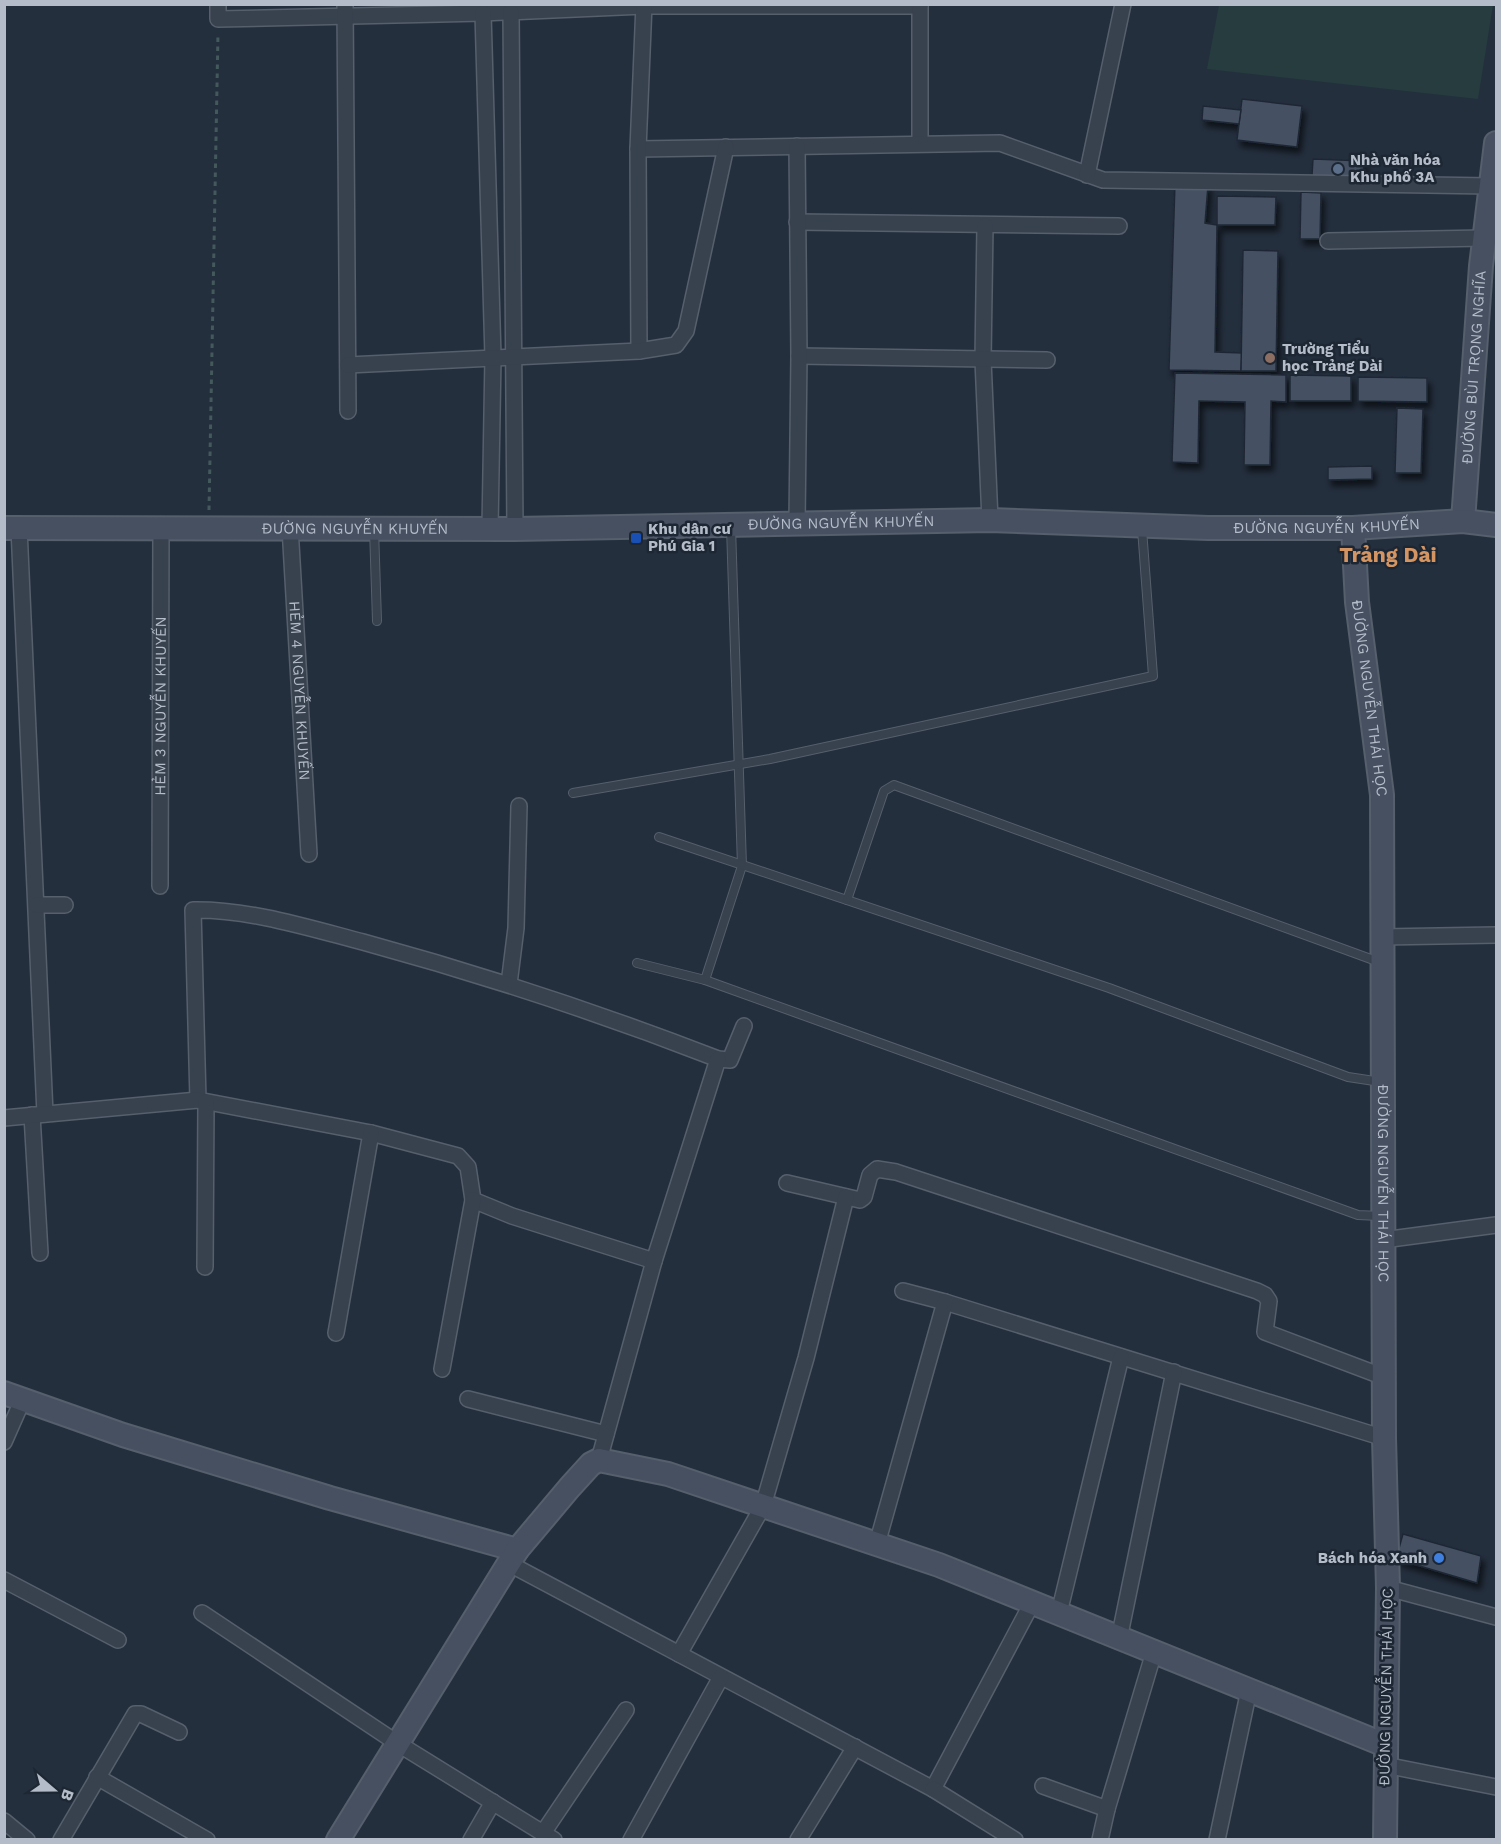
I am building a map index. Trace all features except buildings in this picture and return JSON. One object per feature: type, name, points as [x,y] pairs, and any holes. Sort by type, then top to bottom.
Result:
[{"type":"street","points":[[1087,174],[1123,4]]},
{"type":"street","points":[[218,12],[483,13],[644,5],[920,5],[920,143]]},
{"type":"street","points":[[639,351],[638,149],[644,5]]},
{"type":"street","points":[[345,11],[348,411]]},
{"type":"street","points":[[511,12],[515,529]]},
{"type":"street","points":[[483,13],[493,357],[490,528]]},
{"type":"street","points":[[638,149],[999,143],[1103,180],[1490,186]]},
{"type":"street","name":"ĐƯỜNG BÙI TRỌNG NGHĨA","points":[[1463,521],[1489,266],[1484,238],[1497,143]]},
{"type":"street","points":[[797,146],[799,357],[797,522]]},
{"type":"street","points":[[348,365],[639,351],[676,345],[686,331],[726,147]]},
{"type":"street","points":[[797,222],[1119,226]]},
{"type":"street","points":[[985,226],[983,360],[990,520]]},
{"type":"street","points":[[1328,241],[1484,238]]},
{"type":"street","points":[[799,357],[1047,360]]},
{"type":"street","name":"ĐƯỜNG NGUYỄN KHUYẾN","points":[[12,528],[515,529],[990,520],[1353,528],[1463,521],[1497,525]]},
{"type":"street","name":"HẺM 3 NGUYỄN KHUYẾN","points":[[160,886],[161,527]]},
{"type":"street","name":"HẺM 4 NGUYỄN KHUYẾN","points":[[290,527],[309,854]]},
{"type":"street","points":[[12,528],[36,905],[40,1253]]},
{"type":"street","name":"ĐƯỜNG NGUYỄN THÁI HỌC","points":[[1353,528],[1357,602],[1382,795],[1384,1438],[1388,1588],[1385,1839]]},
{"type":"street","points":[[509,984],[516,928],[519,806]]},
{"type":"street","points":[[36,905],[65,904]]},
{"type":"street","points":[[205,1267],[202,1101],[193,910],[216,909],[313,930],[450,966],[621,1022],[718,1059],[730,1060],[744,1026]]},
{"type":"street","points":[[1382,937],[1497,935]]},
{"type":"street","points":[[599,1460],[654,1261],[718,1059]]},
{"type":"street","points":[[4,1118],[202,1101],[371,1133],[458,1156],[468,1167],[473,1200],[442,1369]]},
{"type":"street","points":[[336,1333],[371,1133]]},
{"type":"street","points":[[787,1183],[846,1197],[863,1198],[870,1175],[877,1169],[884,1168],[1257,1291],[1265,1295],[1269,1301],[1264,1327],[1265,1332],[1272,1337],[1384,1377]]},
{"type":"street","points":[[680,1654],[764,1506],[806,1358],[846,1197]]},
{"type":"street","points":[[473,1200],[512,1216],[654,1261]]},
{"type":"street","points":[[1383,1240],[1497,1225]]},
{"type":"street","points":[[903,1291],[1384,1438]]},
{"type":"street","points":[[877,1544],[945,1302]]},
{"type":"street","points":[[1059,1614],[1121,1357]]},
{"type":"street","points":[[1119,1639],[1174,1372]]},
{"type":"street","points":[[4,1442],[14,1396],[123,1435],[513,1557],[680,1654],[933,1790],[1015,1839]]},
{"type":"street","points":[[468,1399],[606,1434]]},
{"type":"street","points":[[338,1839],[513,1557],[570,1487],[591,1464],[599,1460],[668,1474],[939,1565],[1249,1690],[1385,1755],[1497,1787]]},
{"type":"street","points":[[4,1580],[118,1640]]},
{"type":"street","points":[[1388,1588],[1497,1617]]},
{"type":"street","points":[[933,1790],[1032,1603]]},
{"type":"street","points":[[202,1613],[397,1743],[549,1836],[626,1710]]},
{"type":"street","points":[[1100,1839],[1154,1652]]},
{"type":"street","points":[[631,1839],[721,1677]]},
{"type":"street","points":[[1217,1839],[1249,1690]]},
{"type":"street","points":[[61,1839],[135,1714],[141,1714],[179,1732]]},
{"type":"street","points":[[798,1839],[855,1747]]},
{"type":"street","points":[[98,1777],[207,1839]]},
{"type":"street","points":[[1044,1786],[1107,1809]]},
{"type":"street","points":[[471,1839],[493,1802]]},
{"type":"street","points":[[4,1821],[27,1839]]},
{"type":"lane","points":[[705,980],[742,866],[741,764],[731,525]]},
{"type":"lane","points":[[573,793],[741,764],[1153,676],[1142,525]]},
{"type":"lane","points":[[374,528],[377,621]]},
{"type":"lane","points":[[847,900],[884,791],[888,786],[894,785],[1383,963]]},
{"type":"lane","points":[[659,837],[1109,988],[1348,1077],[1383,1082]]},
{"type":"lane","points":[[637,963],[705,980],[1358,1215],[1383,1216]]},
{"type":"path","points":[[209,527],[218,12]]},
{"type":"green space","points":[[1219,5],[1493,5],[1478,99],[1207,69]]},
{"type":"place","name":"Nhà văn hóa Khu phố 3A","points":[[1338,169]]},
{"type":"place","name":"Trường Tiểu học Trảng Dài","points":[[1270,358]]},
{"type":"place","name":"Khu dân cư Phú Gia 1","points":[[636,538]]},
{"type":"place","name":"Bách hóa Xanh","points":[[1439,1558]]},
{"type":"district","name":"Trảng Dài","points":[[1388,554]]}]
